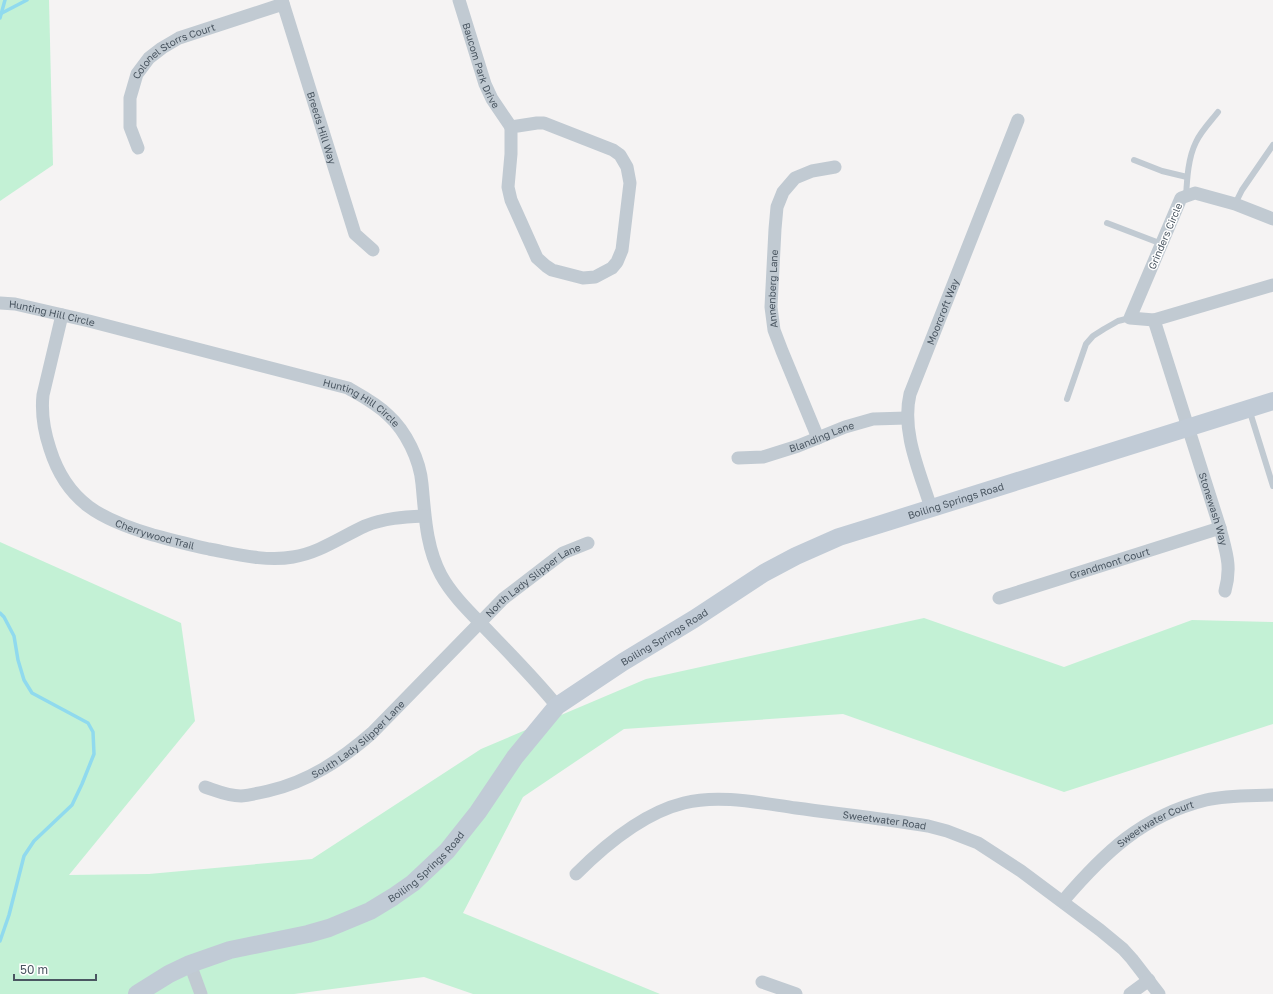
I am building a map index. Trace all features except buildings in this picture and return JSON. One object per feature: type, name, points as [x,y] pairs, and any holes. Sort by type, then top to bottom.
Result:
[{"type":"street","name":"Baucom Park Drive","points":[[460,0],[485,84],[492,99],[511,127]]},
{"type":"street","name":"Colonel Storrs Court","points":[[138,148],[130,127],[130,98],[137,74],[149,58],[179,38],[282,2]]},
{"type":"street","name":"Breeds Hill Way","points":[[282,2],[356,234],[373,250]]},
{"type":"street","name":"Moorcroft Way","points":[[931,508],[912,446],[907,418],[907,406],[910,394],[1018,120]]},
{"type":"street","points":[[544,123],[609,148],[620,155],[627,166],[630,183],[622,250],[617,262],[607,272],[595,277],[583,278],[552,270],[537,258],[511,200],[508,187],[511,127],[544,123]]},
{"type":"street","name":"Annenberg Lane","points":[[818,438],[774,330],[771,307],[775,237],[777,207],[783,192],[795,178],[812,171],[835,167]]},
{"type":"street","name":"Grinders Circle","points":[[1130,318],[1181,198],[1195,194],[1236,204],[1273,219]]},
{"type":"street","points":[[1130,318],[1154,320],[1273,286]]},
{"type":"street","name":"Hunting Hill Circle","points":[[0,303],[15,304],[62,315],[348,388],[361,395],[389,415],[399,427],[409,444],[416,461],[422,482],[424,516],[432,552],[441,575],[455,596],[536,680],[558,706]]},
{"type":"street","name":"Cherrywood Trail","points":[[62,315],[43,395],[42,408],[44,425],[52,457],[65,482],[82,502],[103,516],[134,529],[188,545],[239,555],[278,559],[302,556],[365,526],[379,521],[390,518],[424,516]]},
{"type":"street","points":[[1154,320],[1188,428]]},
{"type":"street","name":"Boiling Springs Road","points":[[137,994],[169,974],[190,964],[230,950],[308,934],[329,928],[370,911],[393,898],[425,872],[456,841],[478,812],[514,757],[558,706],[623,662],[694,619],[764,573],[796,556],[839,537],[1273,401]]},
{"type":"street","name":"Blanding Lane","points":[[738,458],[763,457],[798,446],[845,427],[873,419],[907,418]]},
{"type":"street","name":"Stonewash Way","points":[[1188,428],[1229,561],[1229,578],[1225,591]]},
{"type":"street","name":"Grandmont Court","points":[[1000,598],[1220,528]]},
{"type":"street","name":"North Lady Slipper Lane","points":[[480,623],[503,600],[563,553],[588,543]]},
{"type":"street","name":"South Lady Slipper Lane","points":[[205,787],[226,794],[240,796],[253,794],[294,783],[329,766],[352,751],[372,734],[480,623]]},
{"type":"street","name":"Sweetwater Court","points":[[1063,901],[1104,857],[1128,836],[1154,819],[1180,808],[1208,800],[1234,796],[1273,796]]},
{"type":"street","name":"Sweetwater Road","points":[[576,874],[588,862],[647,817],[683,803],[704,799],[721,799],[770,804],[928,826],[971,840],[990,850],[1063,901],[1122,949],[1132,959],[1159,994]]},
{"type":"street","points":[[190,964],[201,994]]},
{"type":"street","points":[[1130,994],[1149,980]]},
{"type":"street","points":[[762,982],[796,994]]},
{"type":"lane","points":[[1186,196],[1192,153],[1196,141],[1218,112]]},
{"type":"lane","points":[[1236,204],[1242,190],[1273,145]]},
{"type":"lane","points":[[1134,160],[1162,171],[1188,177]]},
{"type":"lane","points":[[1107,223],[1162,244]]},
{"type":"lane","points":[[1067,399],[1086,344],[1104,329],[1118,321],[1130,318]]},
{"type":"lane","points":[[1248,408],[1273,486]]},
{"type":"green space","points":[[0,0],[49,0],[53,165],[0,201]]},
{"type":"green space","points":[[0,542],[181,623],[195,721],[69,875],[149,874],[312,859],[481,749],[646,679],[924,618],[1064,667],[1192,620],[1273,622],[1273,724],[1064,792],[843,714],[624,729],[523,797],[463,913],[660,994],[473,994],[424,977],[294,994],[0,994]]},
{"type":"waterway","points":[[0,18],[5,0]]},
{"type":"waterway","points":[[2,13],[27,0]]},
{"type":"waterway","points":[[0,613],[4,617],[14,636],[18,660],[24,680],[32,693],[88,723],[93,732],[94,754],[72,805],[34,841],[24,856],[9,915],[0,941]]}]
